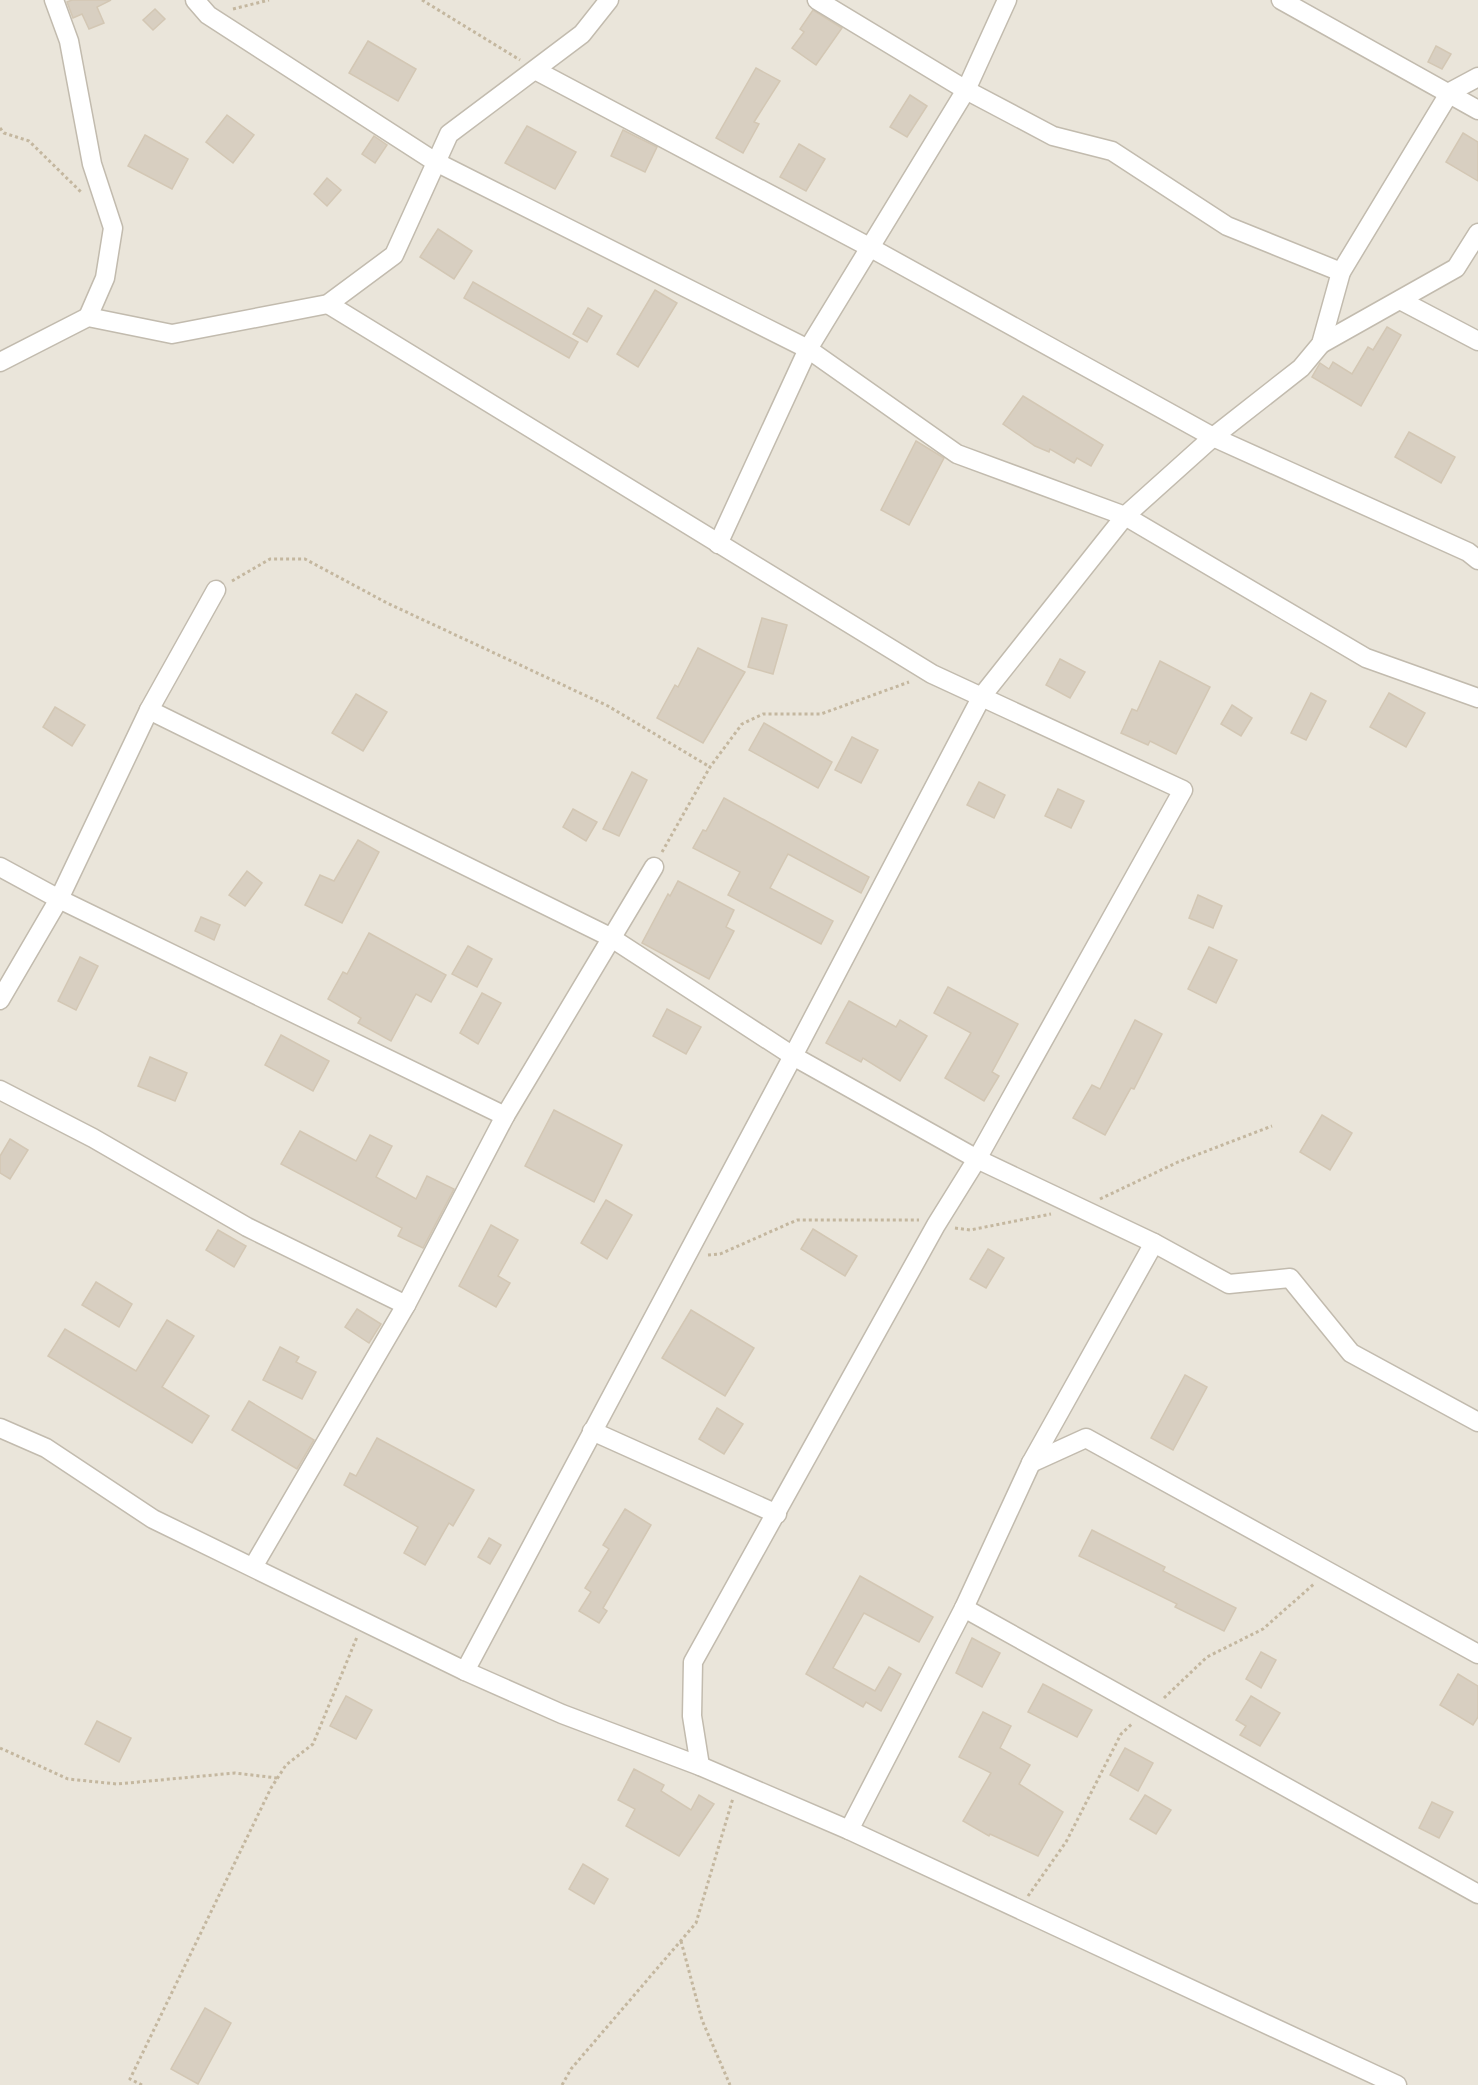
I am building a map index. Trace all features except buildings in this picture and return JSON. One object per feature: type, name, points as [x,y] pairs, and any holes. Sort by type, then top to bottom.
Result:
[{"type":"street","points":[[54,0],[69,40],[92,164],[113,228],[105,278],[88,317]]},
{"type":"street","points":[[195,0],[208,15],[434,162],[808,349],[957,454],[1125,516],[1366,658],[1478,698]]},
{"type":"street","points":[[0,362],[88,317],[172,334],[328,304],[394,255],[434,162],[449,134],[582,34],[609,0]]},
{"type":"street","points":[[817,0],[966,90],[1053,136],[1112,151],[1227,226],[1341,272]]},
{"type":"street","points":[[718,544],[808,349],[966,90],[1007,0]]},
{"type":"street","points":[[1281,0],[1450,92],[1478,110]]},
{"type":"street","points":[[535,70],[871,248],[1212,437],[1468,552],[1478,560]]},
{"type":"street","points":[[1321,344],[1341,272],[1450,92],[1478,77]]},
{"type":"street","points":[[465,1671],[794,1056],[982,696],[1125,516],[1212,437],[1302,368],[1321,344],[1456,268],[1478,233]]},
{"type":"street","points":[[1400,300],[1478,341]]},
{"type":"street","points":[[328,304],[932,674],[1183,790],[977,1159],[936,1225],[693,1662],[692,1716],[700,1766]]},
{"type":"street","points":[[0,1000],[59,899],[149,710],[216,590]]},
{"type":"street","points":[[149,710],[610,937],[794,1056],[977,1159],[1154,1243],[1229,1284],[1290,1278],[1352,1353],[1478,1422]]},
{"type":"street","points":[[0,867],[59,899],[505,1116]]},
{"type":"street","points":[[253,1567],[406,1305],[505,1116],[610,937],[654,867]]},
{"type":"street","points":[[0,1090],[93,1138],[247,1227],[406,1305]]},
{"type":"street","points":[[849,1830],[964,1608],[1031,1463],[1154,1243]]},
{"type":"street","points":[[0,1428],[46,1448],[153,1519],[465,1671],[562,1714],[700,1766],[849,1830],[1396,2085]]},
{"type":"street","points":[[592,1431],[777,1514]]},
{"type":"street","points":[[1031,1463],[1086,1438],[1478,1654]]},
{"type":"street","points":[[964,1608],[1478,1894]]},
{"type":"path","points":[[208,15],[269,0]]},
{"type":"path","points":[[422,0],[535,70]]},
{"type":"path","points":[[0,128],[4,133],[29,141],[86,196]]},
{"type":"path","points":[[216,590],[270,559],[306,559],[387,603],[608,706],[710,767]]},
{"type":"path","points":[[654,867],[710,767],[742,724],[762,714],[821,714],[932,674]]},
{"type":"path","points":[[685,1257],[720,1254],[797,1220],[911,1218],[936,1225],[970,1230],[1080,1208],[1178,1162],[1272,1126]]},
{"type":"path","points":[[142,2085],[130,2079],[277,1778],[286,1765],[313,1744],[364,1622]]},
{"type":"path","points":[[0,1748],[68,1779],[117,1784],[235,1773],[277,1778]]},
{"type":"path","points":[[562,2085],[571,2069],[696,1923],[738,1782]]},
{"type":"path","points":[[681,1941],[702,2020],[730,2085]]},
{"type":"shaded area","points":[[0,0],[1478,0],[1478,2085],[0,2085]]}]
